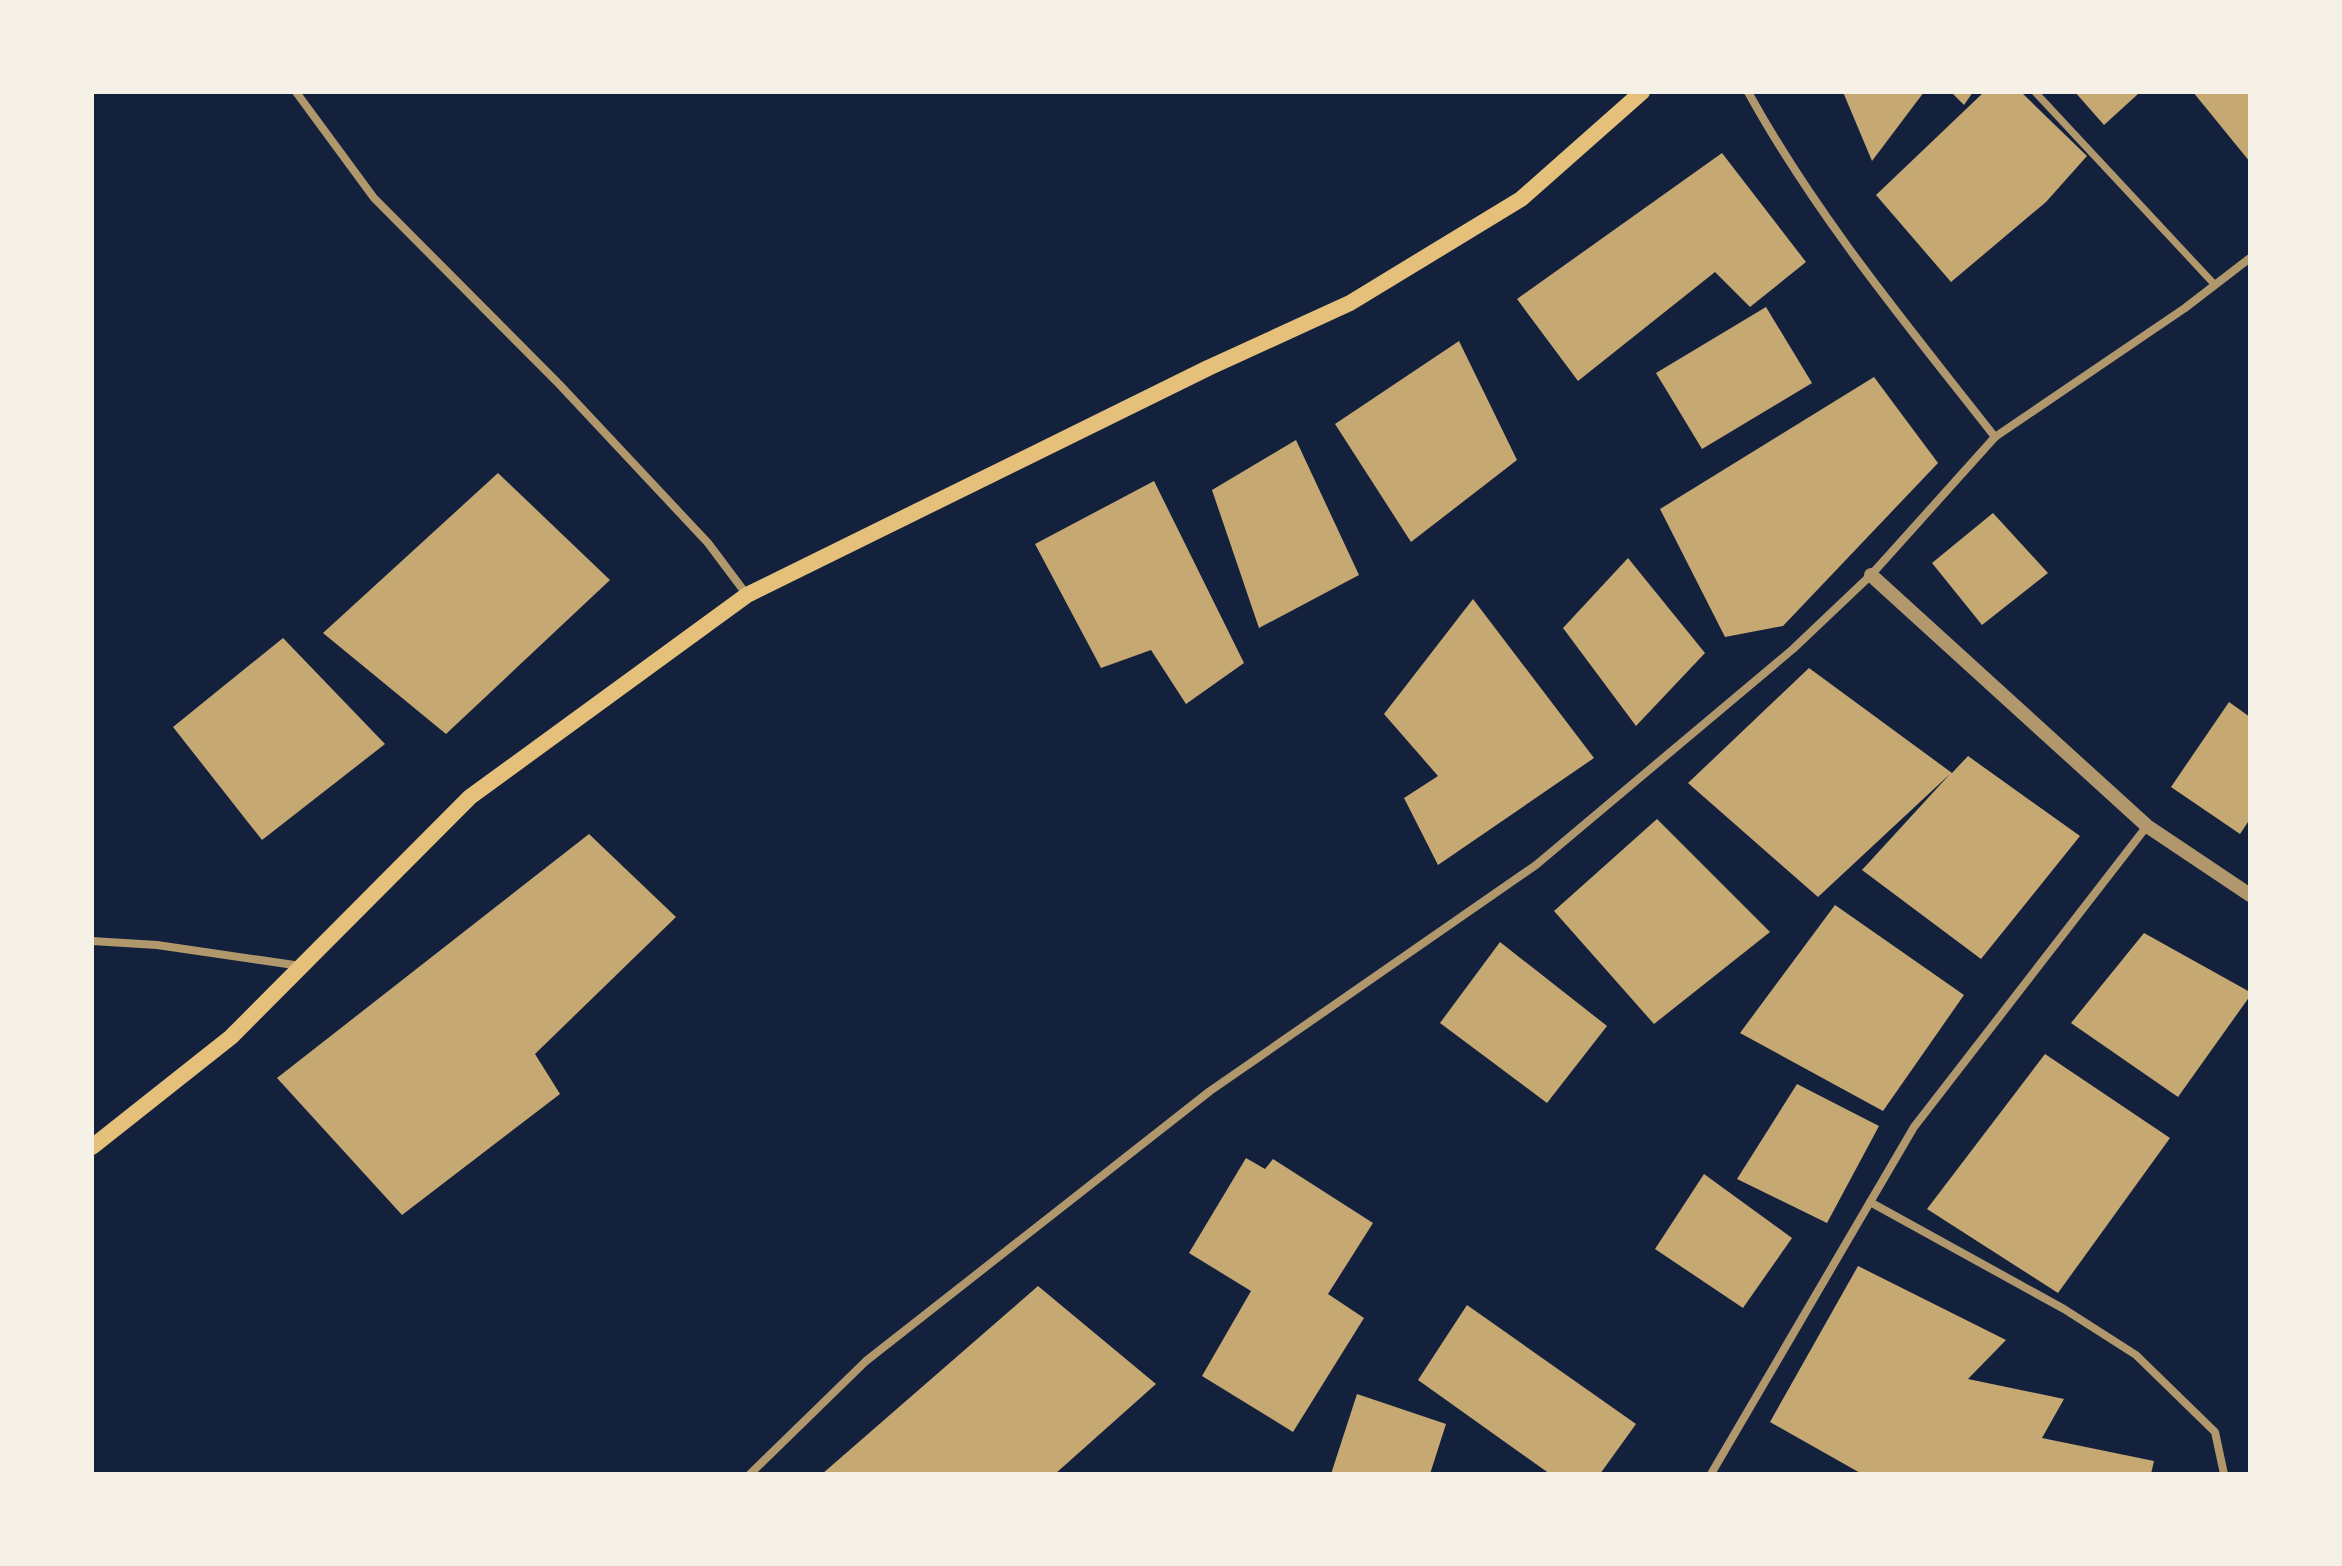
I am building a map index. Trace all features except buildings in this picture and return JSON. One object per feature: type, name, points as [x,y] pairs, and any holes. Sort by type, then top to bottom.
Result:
[{"type":"main road","points":[[92,1147],[231,1037],[470,797],[747,595],[1208,368],[1350,303],[1521,199],[1642,92]]},
{"type":"street","points":[[296,92],[374,198],[591,418],[708,543],[747,595]]},
{"type":"street","points":[[1748,92],[1773,136],[1860,266],[1995,437]]},
{"type":"street","points":[[2035,92],[2215,285]]},
{"type":"street","points":[[750,1474],[866,1361],[1210,1091],[1536,865],[1793,649],[1871,575],[1995,437],[2250,258]]},
{"type":"street","points":[[1871,575],[2147,826],[2250,895]]},
{"type":"street","points":[[1711,1474],[1914,1127],[2147,826]]},
{"type":"street","points":[[92,941],[157,945],[302,966]]},
{"type":"street","points":[[1870,1202],[2064,1309],[2136,1355],[2215,1432],[2224,1474]]}]
